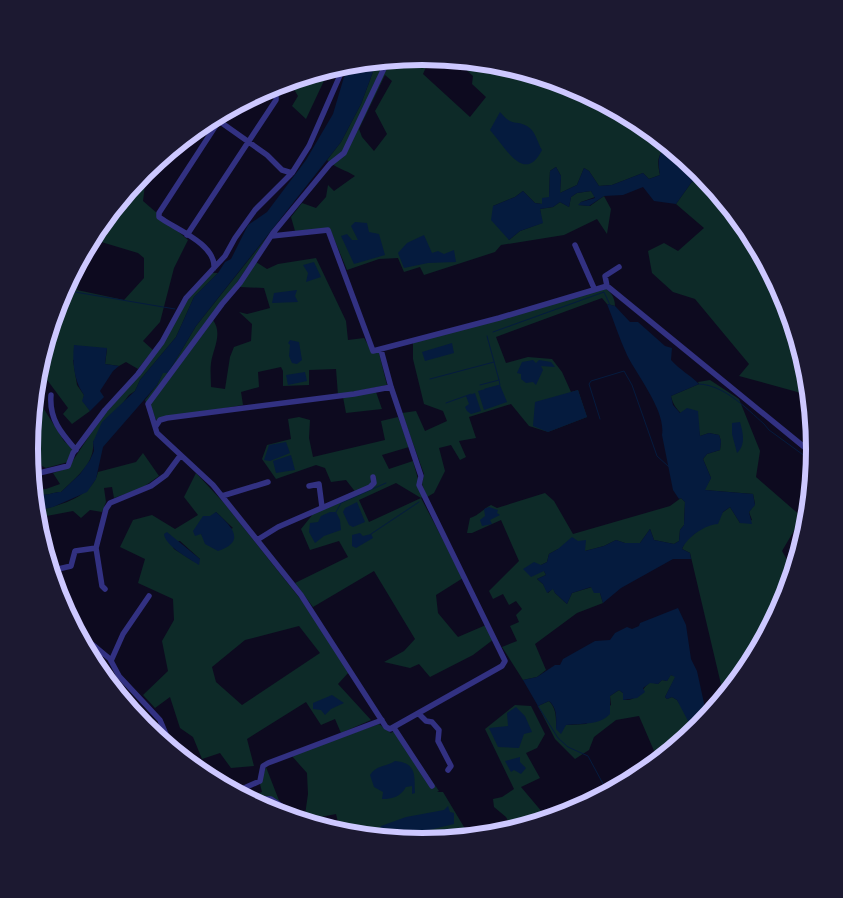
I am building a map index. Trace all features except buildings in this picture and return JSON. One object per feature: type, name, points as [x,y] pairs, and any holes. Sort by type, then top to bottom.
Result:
[{"type":"street","points":[[381,350],[391,387],[421,476],[419,485],[505,661],[502,666],[394,728],[389,729],[301,595],[212,484],[157,433],[148,404],[222,304],[240,283],[272,236],[330,164],[344,152],[385,67]]},
{"type":"street","points":[[38,473],[68,466],[76,450],[105,410],[138,374],[157,349],[186,298],[214,269],[255,210],[292,173],[309,146],[342,73]]},
{"type":"street","points":[[187,235],[276,100],[275,94]]},
{"type":"street","points":[[220,122],[249,142],[282,170],[292,173]]},
{"type":"street","points":[[214,269],[214,264],[203,245],[159,217],[159,213],[217,124]]},
{"type":"street","points":[[272,236],[328,230],[373,351],[499,318],[594,288],[607,286]]},
{"type":"street","points":[[575,246],[594,288]]},
{"type":"street","points":[[619,267],[605,276],[607,286],[806,448]]},
{"type":"street","points":[[156,426],[160,420],[167,418],[354,394],[391,387]]},
{"type":"street","points":[[51,395],[50,407],[54,421],[76,450]]},
{"type":"street","points":[[104,589],[96,548],[106,509],[110,503],[150,486],[166,475],[180,456]]},
{"type":"street","points":[[257,540],[278,527],[370,487],[374,483],[373,477]]},
{"type":"street","points":[[222,496],[268,482]]},
{"type":"street","points":[[309,486],[319,484],[322,508]]},
{"type":"street","points":[[57,569],[71,566],[76,550],[96,548]]},
{"type":"street","points":[[112,661],[123,634],[149,596]]},
{"type":"street","points":[[90,643],[112,661],[119,676],[160,720],[167,737]]},
{"type":"street","points":[[419,714],[426,721],[432,722],[439,730],[438,741],[451,766],[448,770]]},
{"type":"street","points":[[243,789],[260,782],[263,766],[268,763],[382,720]]},
{"type":"street","points":[[394,728],[432,786]]},
{"type":"street","points":[[264,799],[271,799],[283,807]]},
{"type":"green space","points":[[427,65],[423,74],[470,117],[486,97],[472,84],[473,76],[463,67],[496,72],[545,85],[614,116],[663,150],[658,166],[660,175],[649,179],[643,173],[612,185],[599,186],[589,171],[584,168],[577,185],[560,193],[561,176],[556,167],[550,171],[549,198],[542,204],[535,203],[523,191],[515,197],[493,206],[509,240],[520,231],[542,223],[540,209],[553,207],[560,202],[569,207],[571,197],[577,193],[591,191],[595,197],[581,202],[579,205],[590,206],[604,196],[611,209],[607,234],[597,219],[564,235],[501,245],[495,252],[424,275],[420,267],[404,272],[398,258],[379,259],[347,270],[330,229],[295,231],[291,217],[302,203],[316,208],[326,197],[328,185],[334,191],[355,176],[327,160],[341,142],[361,104],[374,68]],"holes":[[[385,75],[392,81],[375,111],[387,134],[374,151],[362,137],[359,129]]]},
{"type":"green space","points":[[326,77],[306,119],[292,106],[298,96],[293,87]]},
{"type":"green space","points":[[695,180],[726,215],[741,236],[766,279],[785,326],[801,393],[739,376],[749,364],[695,299],[673,292],[652,273],[648,251],[664,243],[678,251],[704,228],[676,204]]},
{"type":"green space","points":[[145,182],[143,201],[188,240],[174,268],[160,322],[143,341],[153,350],[138,369],[126,362],[119,366],[105,364],[107,349],[73,360],[77,385],[84,395],[83,401],[90,411],[72,424],[63,414],[68,408],[45,376],[58,326],[83,268],[77,290],[124,300],[144,278],[144,258],[138,253],[99,241],[117,215]]},
{"type":"green space","points":[[270,233],[236,284],[147,405],[145,400],[157,385],[163,372],[168,373],[196,326]]},
{"type":"green space","points":[[316,258],[346,321],[348,340],[364,338],[373,353],[379,353],[387,385],[338,395],[336,369],[309,370],[309,385],[283,386],[283,371],[281,367],[258,372],[259,387],[241,392],[243,405],[156,420],[150,404],[213,320],[216,325],[217,342],[211,363],[211,387],[225,389],[230,357],[234,347],[251,341],[252,324],[239,312],[247,314],[270,308],[264,288],[240,287],[256,262],[267,269],[278,264]]},
{"type":"green space","points":[[212,273],[218,273],[194,297],[176,337],[140,380],[135,391],[129,395],[93,442],[93,450],[88,464],[61,492],[40,494],[40,489],[60,484],[53,473],[68,468],[105,412],[138,376],[189,298]]},
{"type":"green space","points":[[602,287],[612,294],[615,306],[607,304],[602,298],[496,337],[506,363],[528,357],[552,359],[562,372],[571,392],[578,390],[587,417],[548,432],[529,426],[511,404],[469,417],[476,438],[459,441],[466,457],[460,460],[451,445],[439,448],[445,471],[434,493],[427,497],[422,484],[424,474],[402,413],[416,411],[425,431],[447,421],[443,411],[424,404],[413,359],[413,342]]},
{"type":"green space","points":[[710,380],[739,399],[760,451],[756,477],[799,515],[798,524],[782,551],[788,561],[766,619],[741,662],[722,688],[690,553],[682,549],[686,540],[730,507],[740,523],[752,520],[749,512],[755,504],[753,494],[704,490],[711,478],[703,459],[707,454],[720,450],[721,441],[719,435],[709,433],[700,436],[698,425],[678,410],[671,396],[699,384],[698,382]]},
{"type":"green space","points":[[376,392],[382,409],[346,413],[343,397]]},
{"type":"green space","points":[[40,404],[64,441],[73,449],[68,462],[46,468],[42,466],[38,459],[38,424]]},
{"type":"green space","points":[[299,417],[310,420],[309,438],[313,457],[385,440],[381,421],[398,417],[409,447],[382,455],[389,469],[413,461],[423,497],[421,498],[463,578],[436,595],[438,613],[458,637],[486,625],[494,639],[473,655],[430,677],[419,664],[410,668],[384,662],[404,651],[415,639],[374,571],[313,607],[295,583],[348,557],[339,541],[310,550],[301,529],[313,514],[357,494],[346,480],[331,482],[325,468],[316,465],[276,479],[262,459],[267,445],[291,439],[288,419]],"holes":[[[396,483],[421,498],[369,522],[359,500]]]},
{"type":"green space","points":[[143,453],[159,476],[142,488],[114,498],[112,487],[104,488],[106,502],[102,512],[90,510],[81,518],[73,511],[44,517],[43,509],[73,499],[89,488],[95,481],[98,472],[136,462]]},
{"type":"green space","points":[[196,473],[224,503],[302,601],[349,672],[338,684],[371,720],[341,733],[335,719],[321,725],[306,702],[247,739],[254,766],[231,768],[220,753],[202,759],[193,737],[180,728],[170,697],[155,708],[143,695],[168,671],[162,641],[174,620],[173,599],[138,583],[145,559],[120,547],[133,520],[152,515],[175,529],[198,515],[184,497]],"holes":[[[216,512],[233,528],[204,538],[201,534]],[[180,541],[200,559],[193,561],[174,549],[171,543]],[[299,626],[320,653],[242,705],[216,682],[212,667],[245,640]]]},
{"type":"green space","points":[[545,493],[554,501],[573,534],[670,506],[681,498],[685,502],[684,525],[680,530],[679,541],[674,544],[654,540],[650,529],[640,543],[625,543],[616,540],[604,546],[585,551],[584,548],[558,549],[549,554],[547,562],[541,565],[546,575],[537,579],[543,584],[548,593],[553,588],[555,593],[567,604],[572,593],[592,587],[600,593],[603,603],[577,613],[535,644],[546,670],[537,677],[523,680],[502,647],[517,641],[510,626],[519,622],[516,615],[522,609],[516,601],[509,605],[503,594],[493,599],[489,591],[519,561],[501,520],[472,533],[467,533],[470,518],[491,505],[497,508]]},
{"type":"green space","points":[[670,675],[676,676],[665,697],[667,699],[672,697],[677,700],[692,722],[655,754],[639,716],[616,720],[594,737],[589,750],[575,759],[555,739],[538,706],[549,701],[552,704],[556,714],[556,729],[566,725],[586,724],[611,705],[610,696],[619,690],[623,693],[623,700],[628,700],[638,695],[650,682],[658,684],[662,680],[667,681]]},
{"type":"green space","points":[[515,705],[531,706],[545,734],[537,748],[526,753],[540,778],[521,787],[543,813],[509,823],[506,817],[494,807],[493,799],[502,797],[514,789],[485,729]]},
{"type":"green space","points":[[379,724],[391,733],[396,729],[439,791],[437,792],[443,792],[466,830],[422,833],[371,830],[338,824],[336,814],[315,818],[305,815],[308,794],[307,773],[291,755]]},
{"type":"green space","points":[[266,767],[281,806],[255,795],[262,792],[260,784]]},
{"type":"water","points":[[374,68],[361,104],[341,142],[196,326],[168,373],[163,373],[157,385],[103,447],[96,479],[87,492],[53,507],[43,509],[40,494],[61,492],[80,474],[94,451],[93,442],[102,422],[135,391],[140,380],[176,337],[194,297],[218,273],[225,262],[231,259],[248,225],[267,212],[306,160],[333,114],[347,72]]},
{"type":"water","points":[[500,112],[508,120],[523,124],[532,131],[542,150],[536,160],[529,164],[522,164],[515,160],[490,130]]},
{"type":"water","points":[[663,150],[675,160],[695,180],[676,204],[654,201],[643,187],[623,195],[604,196],[589,206],[578,205],[581,202],[595,198],[591,191],[577,193],[571,197],[569,207],[560,202],[553,207],[540,209],[543,223],[520,231],[509,240],[491,220],[493,206],[515,197],[523,191],[535,203],[542,204],[542,198],[549,197],[550,171],[556,167],[561,176],[560,193],[577,185],[584,168],[589,171],[599,186],[612,185],[643,173],[649,179],[660,175],[659,159]]},
{"type":"water","points":[[355,222],[367,223],[369,232],[379,234],[385,255],[354,264],[341,236],[347,234],[352,240],[358,240],[351,226]]},
{"type":"water","points":[[424,235],[432,253],[438,251],[444,254],[454,250],[456,262],[428,263],[404,268],[398,253],[407,243]]},
{"type":"water","points":[[314,262],[321,277],[306,282],[308,273],[303,265]]},
{"type":"water","points":[[297,290],[295,296],[298,302],[272,303],[274,293]]},
{"type":"water","points":[[607,304],[615,306],[630,322],[638,322],[665,346],[672,348],[671,360],[699,384],[671,396],[673,405],[680,413],[687,408],[698,411],[700,436],[709,433],[719,435],[721,441],[720,450],[707,454],[703,459],[711,478],[705,490],[753,494],[755,505],[749,512],[752,524],[740,523],[730,507],[723,512],[718,524],[708,526],[697,532],[682,549],[690,553],[691,559],[673,559],[621,588],[603,603],[600,593],[594,593],[591,587],[572,593],[567,604],[553,589],[547,593],[543,584],[537,579],[546,575],[544,571],[531,577],[523,569],[534,562],[541,565],[547,562],[549,554],[572,537],[578,541],[586,540],[585,551],[604,546],[616,540],[625,543],[640,543],[650,529],[654,540],[674,544],[679,541],[680,530],[684,525],[685,502],[681,498],[679,499],[673,490],[660,415],[627,355]]},
{"type":"water","points":[[290,340],[299,342],[302,360],[297,364],[292,363],[289,356],[290,345],[288,343]]},
{"type":"water","points":[[452,343],[454,353],[425,361],[422,352]]},
{"type":"water","points":[[74,345],[107,348],[105,364],[119,366],[113,371],[100,391],[104,397],[90,411],[82,401],[84,395],[76,378],[73,358]]},
{"type":"water","points":[[533,360],[536,363],[539,360],[551,362],[555,367],[541,366],[543,370],[536,385],[533,382],[526,383],[521,379],[521,374],[517,373],[522,362]]},
{"type":"water","points":[[305,372],[307,381],[288,385],[286,375]]},
{"type":"water","points":[[500,385],[507,402],[484,410],[478,391]]},
{"type":"water","points":[[578,390],[587,417],[548,432],[533,426],[535,402]]},
{"type":"water","points":[[475,393],[481,411],[471,414],[465,407],[469,404],[466,396]]},
{"type":"water","points":[[740,422],[743,442],[737,453],[732,434],[732,423]]},
{"type":"water","points":[[286,442],[290,453],[270,461],[264,460],[269,445]]},
{"type":"water","points":[[291,455],[295,470],[276,473],[273,461]]},
{"type":"water","points":[[357,502],[365,522],[353,527],[349,525],[343,512],[345,508]]},
{"type":"water","points":[[489,507],[498,510],[497,513],[500,515],[490,520],[492,524],[482,526],[480,520],[485,516],[484,509]]},
{"type":"water","points":[[216,512],[231,527],[234,533],[232,543],[218,551],[205,544],[201,534],[195,536],[193,531],[203,516],[210,516]]},
{"type":"water","points":[[330,512],[336,512],[340,520],[341,530],[324,536],[315,543],[309,532],[310,523],[318,522],[321,516]]},
{"type":"water","points":[[167,532],[200,559],[199,565],[178,552],[165,539],[164,534]]},
{"type":"water","points":[[360,533],[363,536],[371,534],[373,538],[356,548],[352,546],[352,535]]},
{"type":"water","points":[[678,608],[686,625],[691,659],[697,671],[705,708],[693,721],[688,721],[677,700],[672,697],[667,699],[665,697],[675,677],[671,675],[667,681],[662,680],[658,684],[650,683],[643,688],[645,692],[637,698],[623,700],[623,693],[619,690],[610,696],[610,714],[606,718],[590,723],[566,725],[561,734],[556,729],[556,714],[552,704],[549,701],[538,706],[523,680],[537,677],[555,665],[560,665],[563,659],[595,641],[610,640],[615,633],[627,627],[632,629],[639,626],[640,623]]},
{"type":"water","points":[[332,695],[344,703],[331,709],[325,715],[321,710],[313,709],[313,703]]},
{"type":"water","points":[[516,707],[525,716],[532,732],[524,734],[519,748],[498,747],[489,728],[508,726],[507,713]]},
{"type":"water","points":[[520,757],[520,762],[526,768],[521,774],[514,770],[511,772],[505,761]]},
{"type":"water","points":[[395,761],[402,762],[411,768],[414,776],[415,793],[412,794],[412,786],[406,787],[396,797],[382,799],[383,792],[374,787],[370,775],[375,769]]},
{"type":"water","points":[[448,806],[450,812],[454,813],[454,824],[418,833],[379,831],[381,826],[406,817],[444,810]]},
{"type":"waterway","points":[[72,291],[175,309]]},
{"type":"waterway","points":[[493,332],[604,292],[610,305]]},
{"type":"waterway","points":[[480,385],[499,380],[487,336]]},
{"type":"waterway","points":[[430,379],[494,362]]},
{"type":"waterway","points":[[600,419],[589,384],[591,381],[624,371],[632,385],[657,456],[669,467]]},
{"type":"waterway","points":[[485,389],[500,385],[499,380]]},
{"type":"waterway","points":[[699,384],[717,388],[734,398],[769,430],[806,457]]},
{"type":"waterway","points":[[446,403],[471,394]]},
{"type":"waterway","points":[[336,512],[341,503],[386,483]]},
{"type":"waterway","points":[[371,534],[419,502]]},
{"type":"waterway","points":[[538,706],[558,738],[568,747],[588,756],[604,786]]}]
